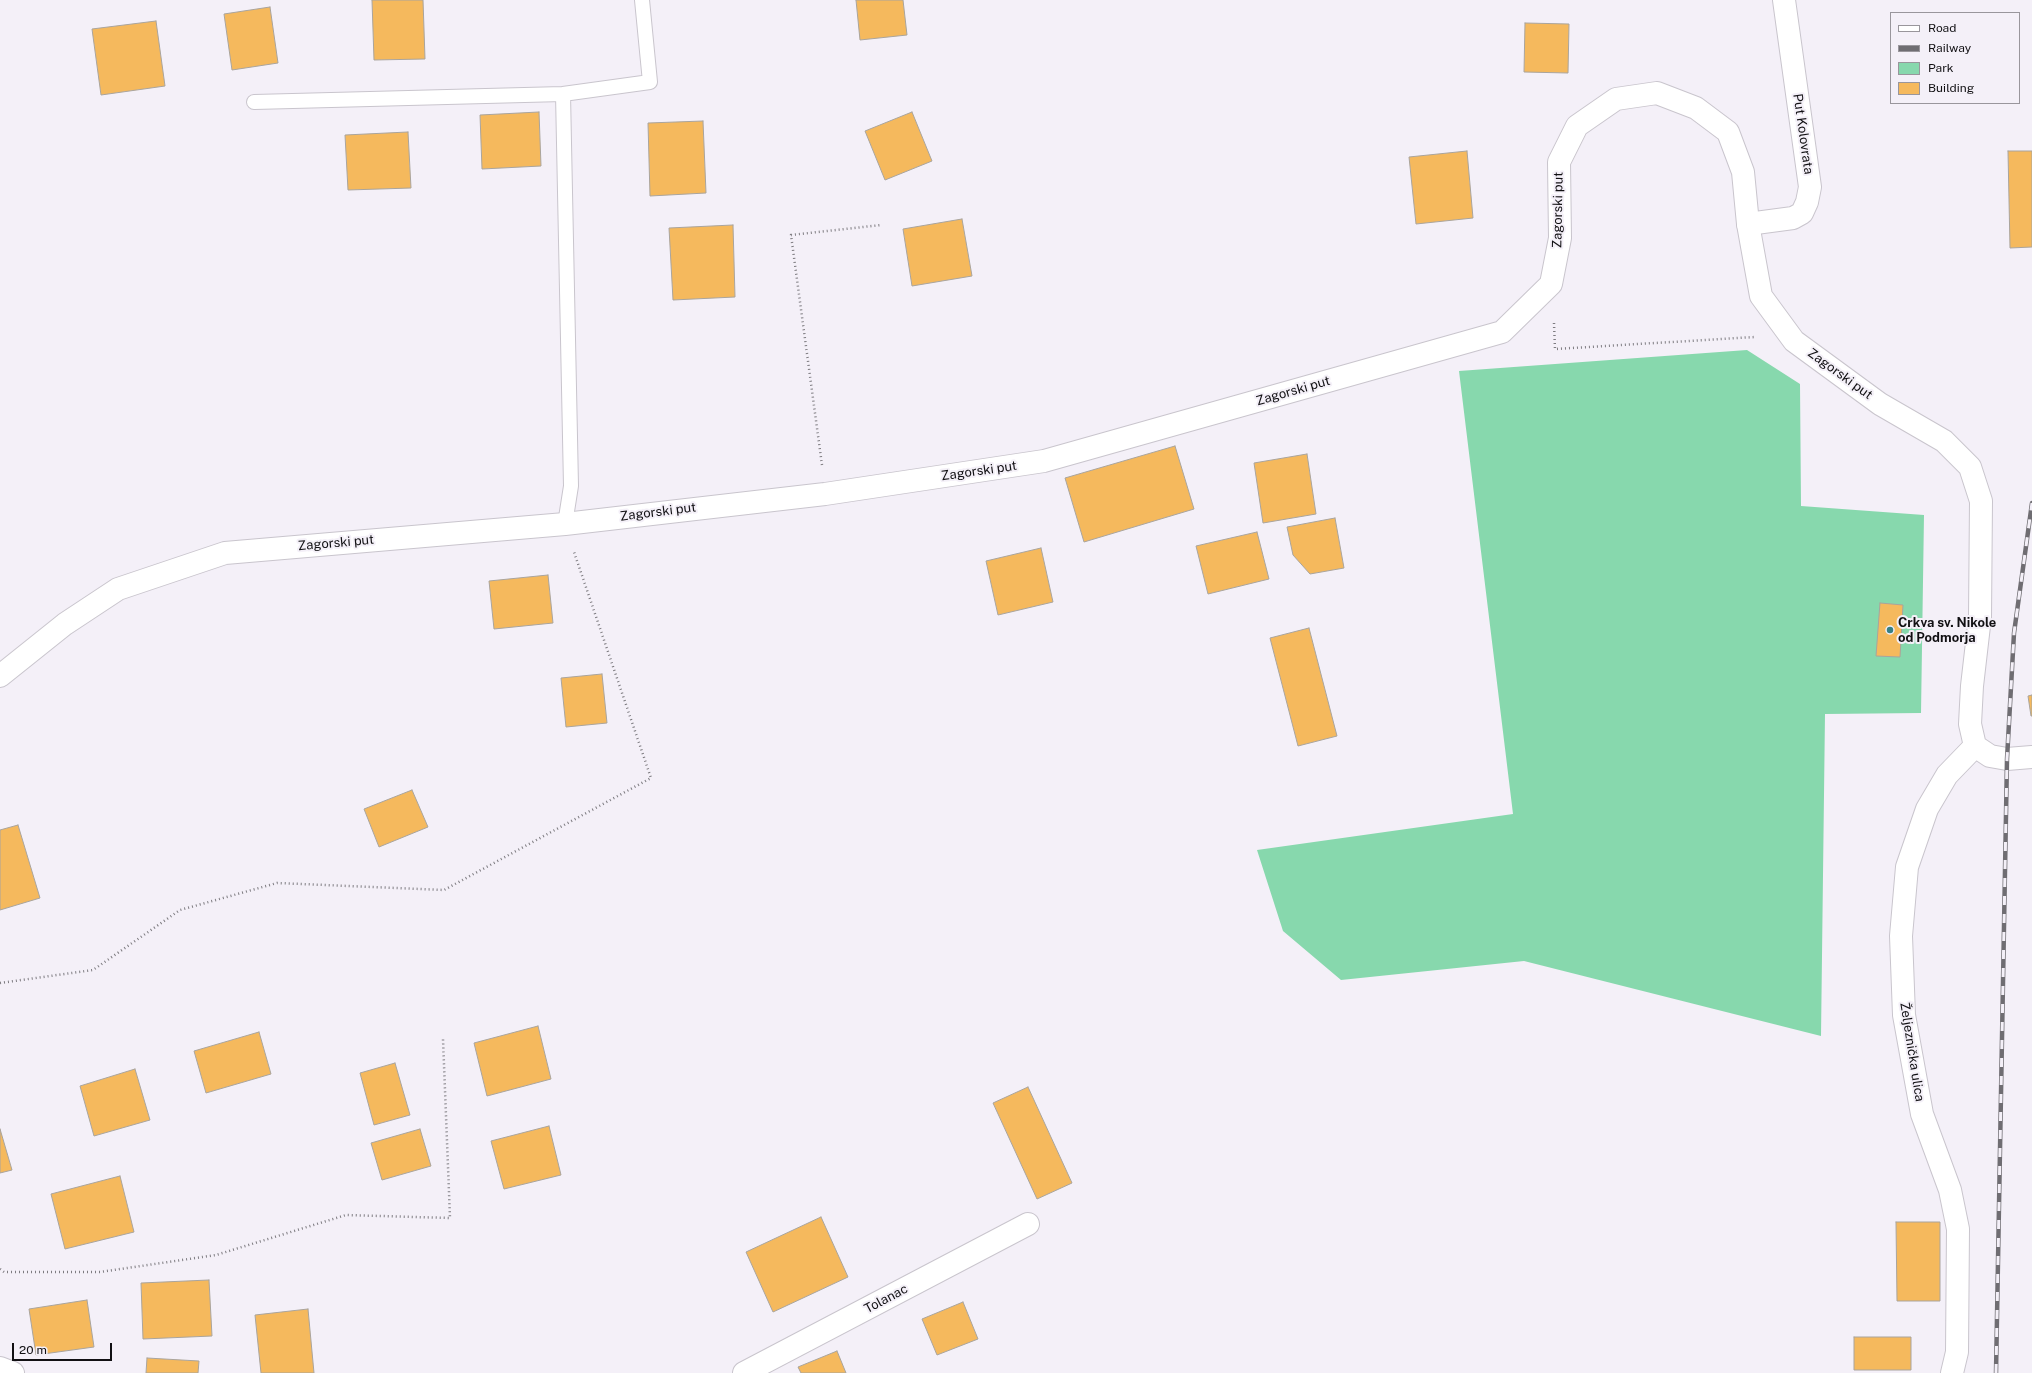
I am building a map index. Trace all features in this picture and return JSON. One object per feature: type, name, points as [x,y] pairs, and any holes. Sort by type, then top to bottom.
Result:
[{"type":"main road","name":"Put Kolovrata","points":[[1748,224],[1793,218],[1802,213],[1807,202],[1810,187],[1784,0]]},
{"type":"main road","name":"Zagorski put","points":[[0,676],[65,624],[118,589],[225,553],[565,524],[825,494],[1044,461],[1502,332],[1551,284],[1560,238],[1559,162],[1577,126],[1616,99],[1657,93],[1696,108],[1728,132],[1743,172],[1748,224],[1761,296],[1794,341],[1880,404],[1944,441],[1970,467],[1981,501],[1980,617],[1972,686],[1970,724],[1975,746]]},
{"type":"main road","points":[[1975,746],[1990,756],[2006,759],[2032,757]]},
{"type":"main road","name":"Željeznička ulica","points":[[1952,1373],[1957,1352],[1958,1229],[1950,1190],[1922,1114],[1904,1015],[1901,936],[1907,867],[1927,809],[1947,775],[1975,746]]},
{"type":"main road","name":"Tolanac","points":[[744,1373],[1028,1224]]},
{"type":"main road","points":[[0,1368],[13,1373]]},
{"type":"lane","points":[[254,102],[563,94],[650,82],[642,0]]},
{"type":"lane","points":[[563,94],[571,486],[565,524]]},
{"type":"path","points":[[825,494],[791,235],[881,225]]},
{"type":"path","points":[[1555,349],[1763,336]]},
{"type":"path","points":[[0,983],[93,970],[180,910],[277,883],[444,890],[651,778],[565,524]]},
{"type":"path","points":[[0,1269],[4,1272],[100,1272],[216,1255],[346,1215],[450,1218],[443,1039]]},
{"type":"green space","points":[[1747,350],[1800,384],[1801,506],[1924,515],[1921,713],[1825,714],[1821,1036],[1524,961],[1341,980],[1283,931],[1257,850],[1513,814],[1459,371]]},
{"type":"building","points":[[372,0],[423,0],[425,59],[374,60]]},
{"type":"building","points":[[856,0],[903,0],[907,35],[860,40]]},
{"type":"building","points":[[270,7],[278,63],[232,70],[224,14]]},
{"type":"building","points":[[156,21],[165,86],[101,95],[92,29]]},
{"type":"building","points":[[1525,23],[1569,24],[1568,73],[1524,72]]},
{"type":"building","points":[[539,112],[541,166],[482,169],[480,115]]},
{"type":"building","points":[[912,112],[932,161],[885,180],[865,131]]},
{"type":"building","points":[[703,121],[706,193],[650,196],[648,123]]},
{"type":"building","points":[[408,132],[411,188],[348,190],[345,135]]},
{"type":"building","points":[[1467,151],[1473,218],[1416,224],[1409,157]]},
{"type":"building","points":[[2008,151],[2032,151],[2032,247],[2010,248]]},
{"type":"building","points":[[962,219],[972,276],[912,286],[903,229]]},
{"type":"building","points":[[733,225],[735,297],[673,300],[669,228]]},
{"type":"building","points":[[1175,446],[1194,509],[1084,542],[1065,478]]},
{"type":"building","points":[[1307,454],[1316,514],[1263,523],[1254,463]]},
{"type":"building","points":[[1335,518],[1344,568],[1310,574],[1293,555],[1287,527]]},
{"type":"building","points":[[1257,532],[1269,579],[1208,594],[1196,546]]},
{"type":"building","points":[[1041,548],[1053,602],[998,615],[986,561]]},
{"type":"building","points":[[548,575],[553,623],[494,629],[489,581]]},
{"type":"building","name":"Crkva sv. Nikole od Podmorja","points":[[1880,603],[1903,605],[1900,657],[1876,656]]},
{"type":"building","points":[[1309,628],[1337,736],[1298,746],[1270,638]]},
{"type":"building","points":[[602,674],[607,723],[566,727],[561,678]]},
{"type":"building","points":[[2032,695],[2032,716],[2031,716],[2028,696]]},
{"type":"building","points":[[412,790],[428,827],[379,847],[364,809]]},
{"type":"building","points":[[18,825],[40,898],[0,910],[0,830]]},
{"type":"building","points":[[538,1026],[551,1079],[487,1096],[474,1043]]},
{"type":"building","points":[[259,1032],[271,1074],[206,1093],[194,1051]]},
{"type":"building","points":[[395,1063],[410,1115],[374,1125],[360,1073]]},
{"type":"building","points":[[135,1069],[150,1120],[94,1136],[80,1086]]},
{"type":"building","points":[[1028,1087],[1072,1183],[1037,1199],[993,1103]]},
{"type":"building","points":[[549,1126],[561,1175],[504,1189],[491,1141]]},
{"type":"building","points":[[0,1129],[12,1170],[0,1173]]},
{"type":"building","points":[[420,1129],[431,1166],[382,1180],[371,1143]]},
{"type":"building","points":[[120,1176],[134,1232],[65,1249],[51,1194]]},
{"type":"building","points":[[821,1217],[848,1277],[773,1312],[746,1252]]},
{"type":"building","points":[[1896,1222],[1940,1222],[1940,1301],[1897,1301]]},
{"type":"building","points":[[209,1280],[212,1336],[143,1339],[141,1283]]},
{"type":"building","points":[[87,1300],[94,1347],[36,1355],[29,1309]]},
{"type":"building","points":[[963,1302],[978,1339],[937,1355],[922,1319]]},
{"type":"building","points":[[308,1309],[314,1373],[261,1373],[255,1315]]},
{"type":"building","points":[[1854,1337],[1911,1337],[1911,1370],[1854,1370]]},
{"type":"building","points":[[837,1351],[846,1373],[801,1373],[798,1367]]},
{"type":"building","points":[[147,1358],[199,1361],[198,1373],[146,1373]]},
{"type":"railway","points":[[1996,1373],[2007,759],[2014,633],[2032,503]]},
{"type":"place","name":"Crkva sv. Nikole od Podmorja","points":[[1890,630]]}]
